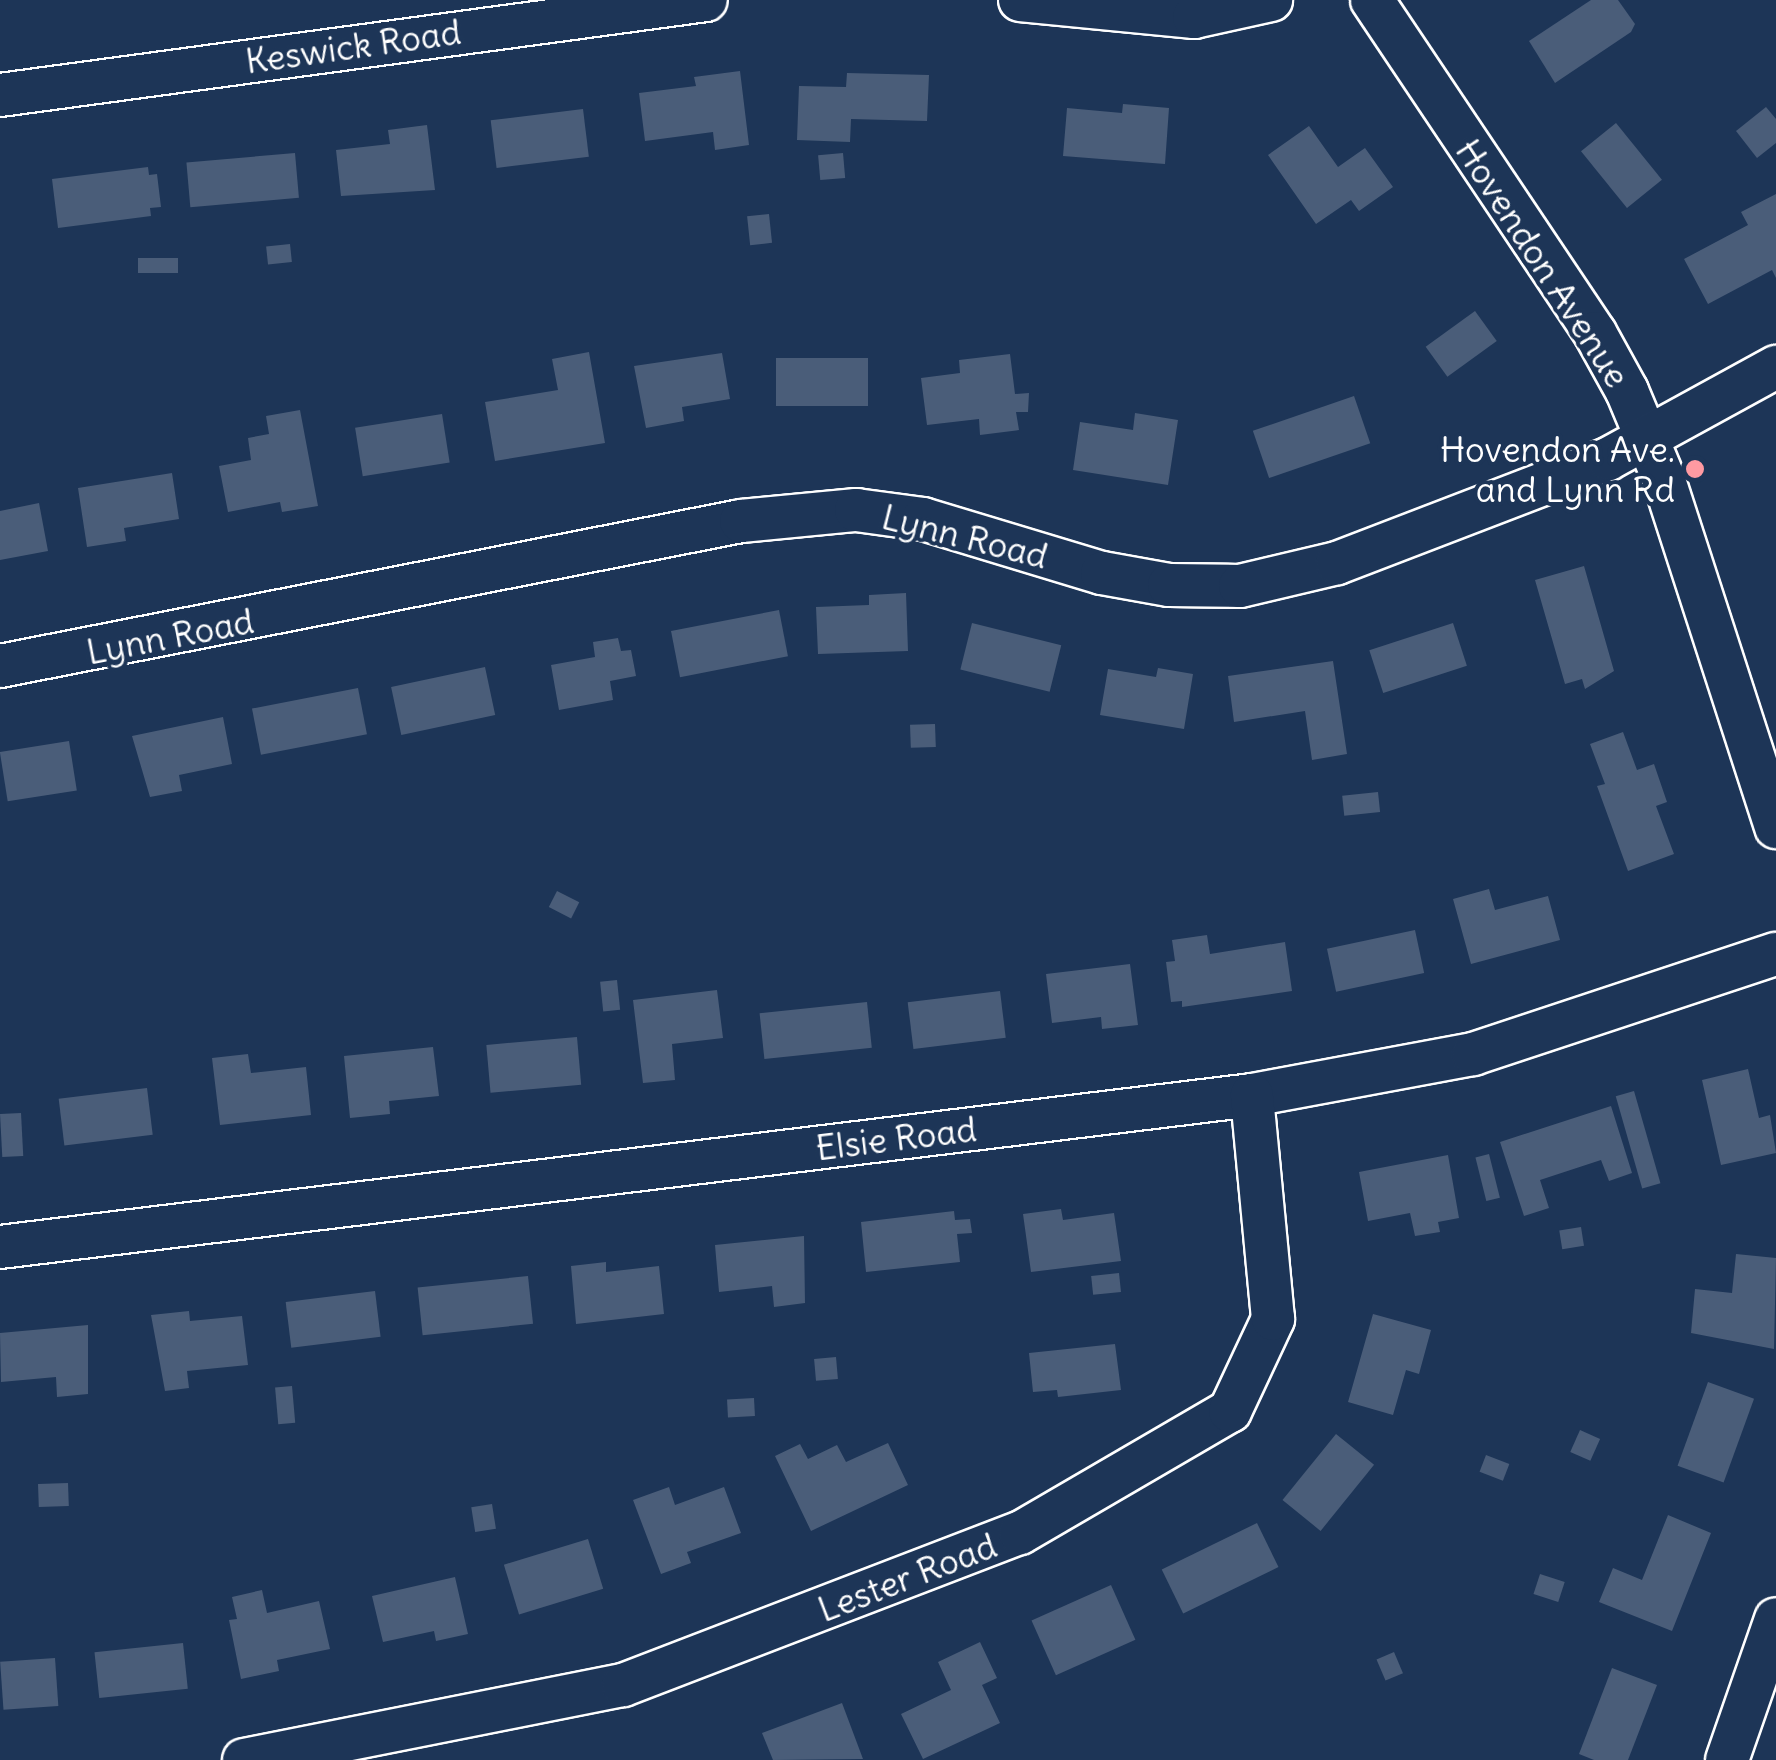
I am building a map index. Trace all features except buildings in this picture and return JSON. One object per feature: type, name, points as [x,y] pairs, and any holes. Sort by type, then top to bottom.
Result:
[{"type":"street","name":"Keswick Road","points":[[0,95],[638,4],[706,0]]},
{"type":"street","points":[[1020,0],[1194,17],[1271,0]]},
{"type":"street","name":"Hovendon Avenue","points":[[1372,0],[1594,333],[1648,440],[1776,827]]},
{"type":"street","name":"Lynn Road","points":[[0,666],[741,521],[856,510],[923,518],[1102,573],[1170,584],[1240,586],[1337,563],[1648,440],[1776,367]]},
{"type":"street","name":"Elsie Road","points":[[0,1247],[1252,1095],[1473,1054],[1776,954]]},
{"type":"street","name":"Lester Road","points":[[244,1760],[623,1685],[1020,1534],[1230,1412],[1273,1319],[1252,1095]]},
{"type":"street","points":[[1727,1760],[1776,1618]]},
{"type":"place","name":"Hovendon Ave. and Lynn Rd","points":[[1695,469]]}]
